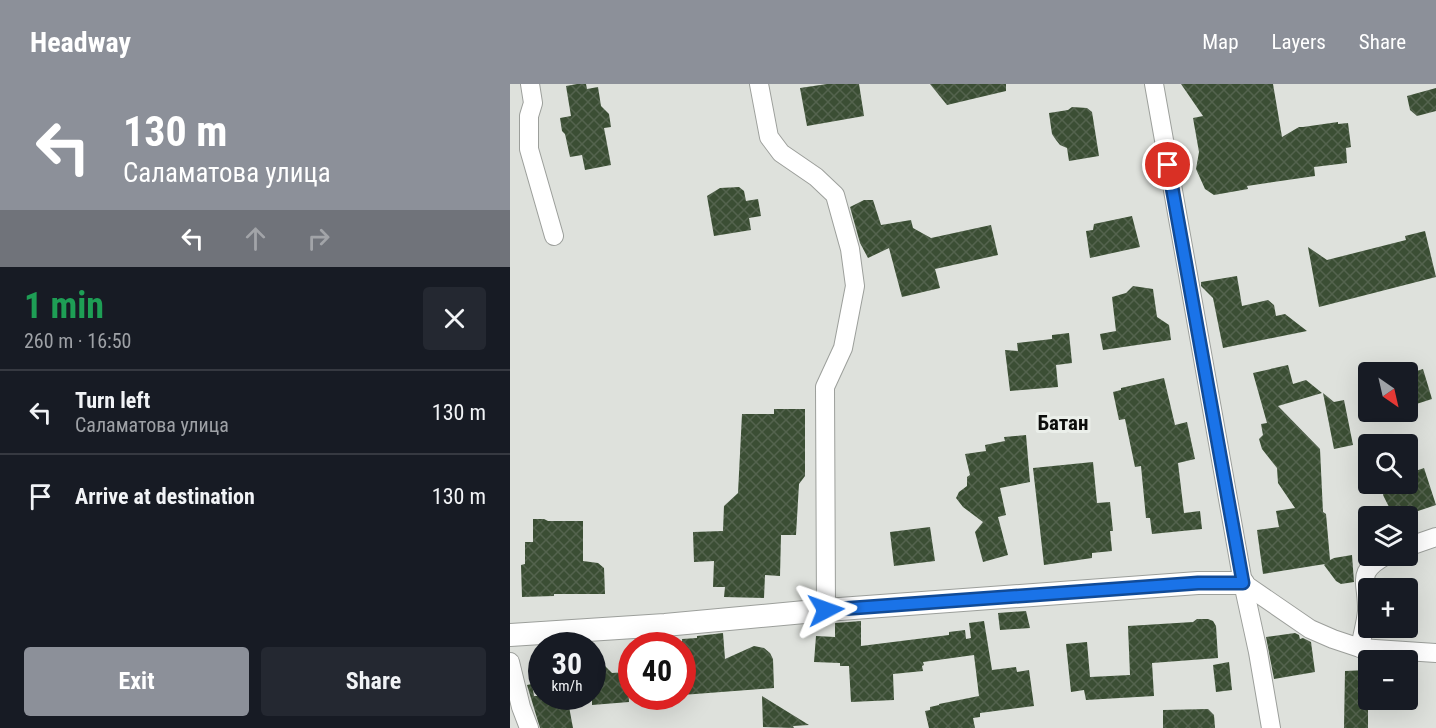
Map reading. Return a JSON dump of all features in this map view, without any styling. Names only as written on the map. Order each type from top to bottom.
[{"type":"street","points":[[530,84],[533,103],[529,116],[529,149],[554,236]]},
{"type":"street","points":[[759,84],[769,137],[782,153],[816,177],[835,195],[849,249],[855,286],[843,348],[825,387],[826,610]]},
{"type":"street","points":[[1154,84],[1271,728]]},
{"type":"street","points":[[1418,543],[1436,537]]},
{"type":"street","points":[[1360,648],[1367,611],[1364,576],[1371,566]]},
{"type":"street","points":[[510,635],[665,626],[826,610],[1198,583],[1243,583],[1310,629],[1333,639],[1360,648],[1436,653]]},
{"type":"street","points":[[510,662],[521,707],[529,728]]},
{"type":"building","points":[[586,84],[587,89],[598,87],[601,106],[609,114],[611,127],[604,128],[611,165],[585,170],[582,155],[570,157],[560,118],[571,116],[566,86]]},
{"type":"building","points":[[827,84],[859,84],[864,116],[807,126],[800,88]]},
{"type":"building","points":[[930,84],[1006,84],[1006,91],[947,105]]},
{"type":"building","points":[[1181,84],[1273,84],[1282,137],[1299,127],[1338,122],[1338,124],[1348,123],[1351,147],[1346,148],[1347,163],[1314,167],[1315,176],[1247,186],[1248,189],[1214,195],[1205,189],[1196,169],[1199,152],[1193,118],[1203,116]]},
{"type":"building","points":[[1436,88],[1436,111],[1417,116],[1410,110],[1407,96]]},
{"type":"building","points":[[1072,107],[1087,108],[1092,112],[1099,156],[1069,161],[1067,148],[1060,145],[1052,134],[1049,113],[1068,110]]},
{"type":"building","points":[[739,187],[744,191],[746,201],[758,199],[761,216],[749,218],[751,230],[714,236],[707,196],[720,188]]},
{"type":"building","points":[[864,200],[873,200],[881,225],[911,220],[913,228],[931,238],[991,225],[998,255],[935,269],[940,288],[902,297],[889,248],[868,258],[860,243],[850,207]]},
{"type":"building","points":[[1132,216],[1140,247],[1090,258],[1086,231],[1093,230],[1094,224]]},
{"type":"building","points":[[1425,231],[1436,277],[1319,307],[1308,247],[1327,260],[1406,240],[1405,236]]},
{"type":"building","points":[[1237,276],[1242,306],[1268,300],[1274,305],[1276,316],[1285,314],[1307,331],[1223,348],[1213,298],[1201,286],[1201,282]]},
{"type":"building","points":[[1133,286],[1153,289],[1157,317],[1169,325],[1171,340],[1103,350],[1100,334],[1116,331],[1112,297],[1126,293]]},
{"type":"building","points":[[1069,333],[1072,363],[1056,365],[1058,387],[1010,391],[1005,350],[1018,351],[1017,343],[1052,339],[1052,335]]},
{"type":"building","points":[[1288,365],[1293,384],[1306,380],[1322,393],[1278,406],[1320,449],[1323,512],[1326,514],[1330,560],[1352,555],[1354,582],[1341,584],[1336,581],[1325,564],[1263,574],[1257,530],[1279,527],[1276,511],[1295,508],[1278,483],[1277,468],[1262,449],[1259,439],[1263,435],[1261,424],[1267,423],[1253,373]]},
{"type":"building","points":[[1423,369],[1432,399],[1418,403],[1418,371]]},
{"type":"building","points":[[1164,378],[1175,425],[1187,422],[1195,459],[1178,463],[1184,513],[1200,511],[1202,529],[1152,534],[1150,518],[1146,518],[1141,466],[1135,467],[1125,419],[1119,420],[1113,392]]},
{"type":"building","points":[[1323,393],[1334,402],[1344,400],[1353,445],[1334,449]]},
{"type":"building","points":[[774,409],[805,409],[805,476],[799,484],[796,535],[781,535],[780,576],[765,575],[764,598],[724,597],[725,587],[713,587],[714,561],[694,562],[693,532],[723,531],[724,506],[738,493],[742,414],[774,414]]},
{"type":"building","points":[[1026,435],[1030,482],[1000,488],[1006,515],[998,517],[1008,555],[983,562],[975,532],[983,522],[963,507],[956,498],[959,492],[967,486],[967,477],[970,475],[965,454],[986,451],[985,445],[1005,441],[1004,437]]},
{"type":"building","points":[[1093,462],[1097,503],[1110,502],[1113,531],[1110,531],[1112,551],[1092,553],[1092,558],[1044,565],[1033,468]]},
{"type":"building","points":[[1424,468],[1436,505],[1418,511],[1418,506],[1388,506],[1383,494],[1418,494],[1418,470]]},
{"type":"building","points":[[533,519],[583,521],[583,561],[598,563],[604,568],[605,594],[554,594],[554,596],[522,597],[521,565],[525,564],[525,542],[533,542]]},
{"type":"building","points":[[930,527],[935,561],[894,566],[890,532]]},
{"type":"building","points":[[1026,611],[1030,628],[1000,630],[998,613]]},
{"type":"building","points":[[1197,619],[1208,619],[1216,626],[1218,658],[1152,663],[1154,696],[1086,700],[1084,690],[1071,692],[1066,644],[1087,642],[1090,677],[1130,675],[1128,626],[1193,622]]},
{"type":"building","points":[[861,621],[861,646],[949,635],[949,632],[965,630],[966,639],[971,638],[969,623],[984,621],[992,670],[1016,667],[1017,672],[1029,670],[1034,706],[980,713],[980,717],[973,718],[975,728],[929,728],[925,711],[930,710],[930,707],[979,696],[974,655],[923,662],[923,671],[893,674],[894,700],[851,702],[849,666],[840,666],[840,663],[814,662],[816,636],[835,637],[835,623]]},
{"type":"building","points":[[723,633],[725,659],[754,646],[764,648],[773,659],[774,688],[696,694],[697,636]]},
{"type":"building","points":[[1295,633],[1300,639],[1311,642],[1315,672],[1274,679],[1266,637]]},
{"type":"building","points":[[1229,662],[1232,690],[1216,692],[1213,665]]},
{"type":"building","points":[[606,667],[612,673],[618,673],[618,703],[606,704]]},
{"type":"building","points":[[1358,670],[1358,710],[1368,710],[1368,728],[1344,728],[1345,671]]},
{"type":"building","points":[[762,696],[809,725],[793,726],[794,728],[763,727]]},
{"type":"building","points":[[1208,709],[1214,715],[1215,728],[1163,728],[1163,710]]},
{"type":"building","points":[[535,710],[570,710],[573,728],[540,728]]},
{"type":"district","name":"Батан","points":[[1063,423]]},
{"type":"route","points":[[826,610],[1198,583],[1243,583],[1168,165]]}]
